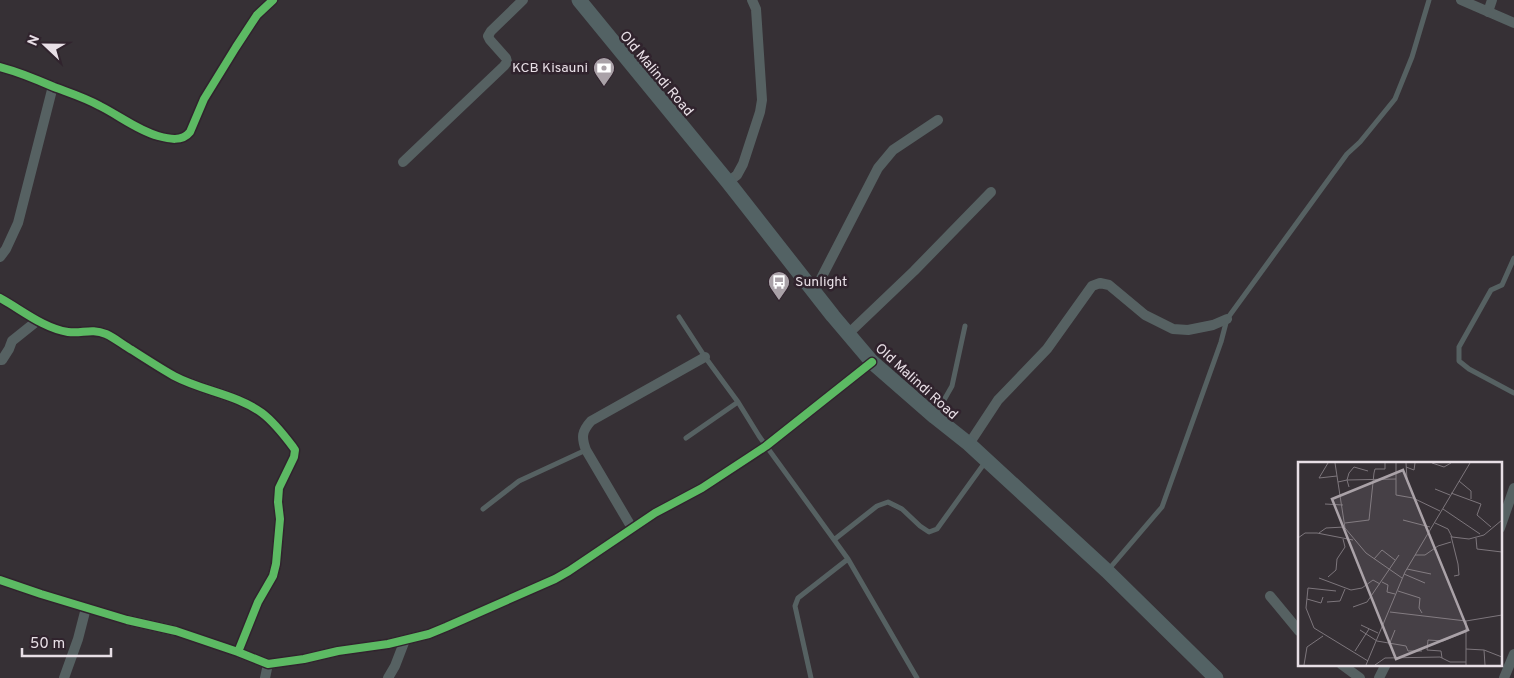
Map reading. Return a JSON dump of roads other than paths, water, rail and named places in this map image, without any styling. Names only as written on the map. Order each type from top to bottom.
[{"type":"main road","name":"Old Malindi Road","points":[[579,0],[872,362],[934,417],[969,444],[1107,571],[1216,678]]},
{"type":"street","points":[[0,67],[27,75],[98,104],[139,129],[180,139],[190,132],[204,98],[248,27],[257,15],[273,0]]},
{"type":"street","points":[[403,162],[507,62],[506,58],[488,36],[523,0]]},
{"type":"street","points":[[728,182],[737,175],[743,164],[762,100],[756,9],[752,0]]},
{"type":"street","points":[[1460,0],[1514,23]]},
{"type":"street","points":[[1488,12],[1492,0]]},
{"type":"street","points":[[0,257],[6,249],[18,223],[52,86]]},
{"type":"street","points":[[814,292],[878,168],[892,150],[938,120]]},
{"type":"street","points":[[848,334],[914,271],[990,192]]},
{"type":"street","points":[[969,444],[998,400],[1047,349],[1092,286],[1100,283],[1109,285],[1145,315],[1173,329],[1188,330],[1213,325],[1227,319]]},
{"type":"street","points":[[0,298],[37,321],[56,329],[69,332],[88,330],[105,334],[155,366],[184,381],[238,400],[254,408],[274,423],[293,447],[295,450],[294,457],[278,488],[280,519],[276,564],[273,576],[258,602],[238,652]]},
{"type":"street","points":[[0,360],[2,360],[9,349],[12,341],[37,321]]},
{"type":"street","points":[[632,528],[586,450],[582,441],[582,433],[591,421],[705,357]]},
{"type":"street","points":[[0,580],[127,620],[176,631],[268,664],[405,640],[446,627],[569,571],[655,513],[702,488],[766,446],[872,362]]},
{"type":"street","points":[[1502,522],[1514,488]]},
{"type":"street","points":[[1270,596],[1298,630]]},
{"type":"street","points":[[64,678],[78,639],[86,608]]},
{"type":"street","points":[[388,678],[405,640]]},
{"type":"street","points":[[1504,678],[1514,654]]},
{"type":"street","points":[[265,678],[268,664]]},
{"type":"street","points":[[1344,666],[1360,678]]},
{"type":"street","points":[[1379,678],[1385,666]]},
{"type":"lane","points":[[1107,571],[1162,507],[1221,342],[1227,319],[1347,154],[1360,142],[1395,99],[1412,57],[1428,0]]},
{"type":"lane","points":[[1514,258],[1502,285],[1491,290],[1460,347],[1459,361],[1469,370],[1514,393]]},
{"type":"lane","points":[[679,317],[766,446],[835,539],[917,678]]},
{"type":"lane","points":[[934,417],[952,386],[965,326]]},
{"type":"lane","points":[[686,438],[738,402]]},
{"type":"lane","points":[[483,509],[519,481],[586,450]]},
{"type":"lane","points":[[835,539],[877,506],[888,502],[902,509],[929,532],[937,529],[986,460]]},
{"type":"lane","points":[[811,678],[795,606],[798,598],[848,559]]},
{"type":"place","name":"KCB Kisauni","points":[[604,87]]},
{"type":"place","name":"Sunlight","points":[[779,301]]}]
